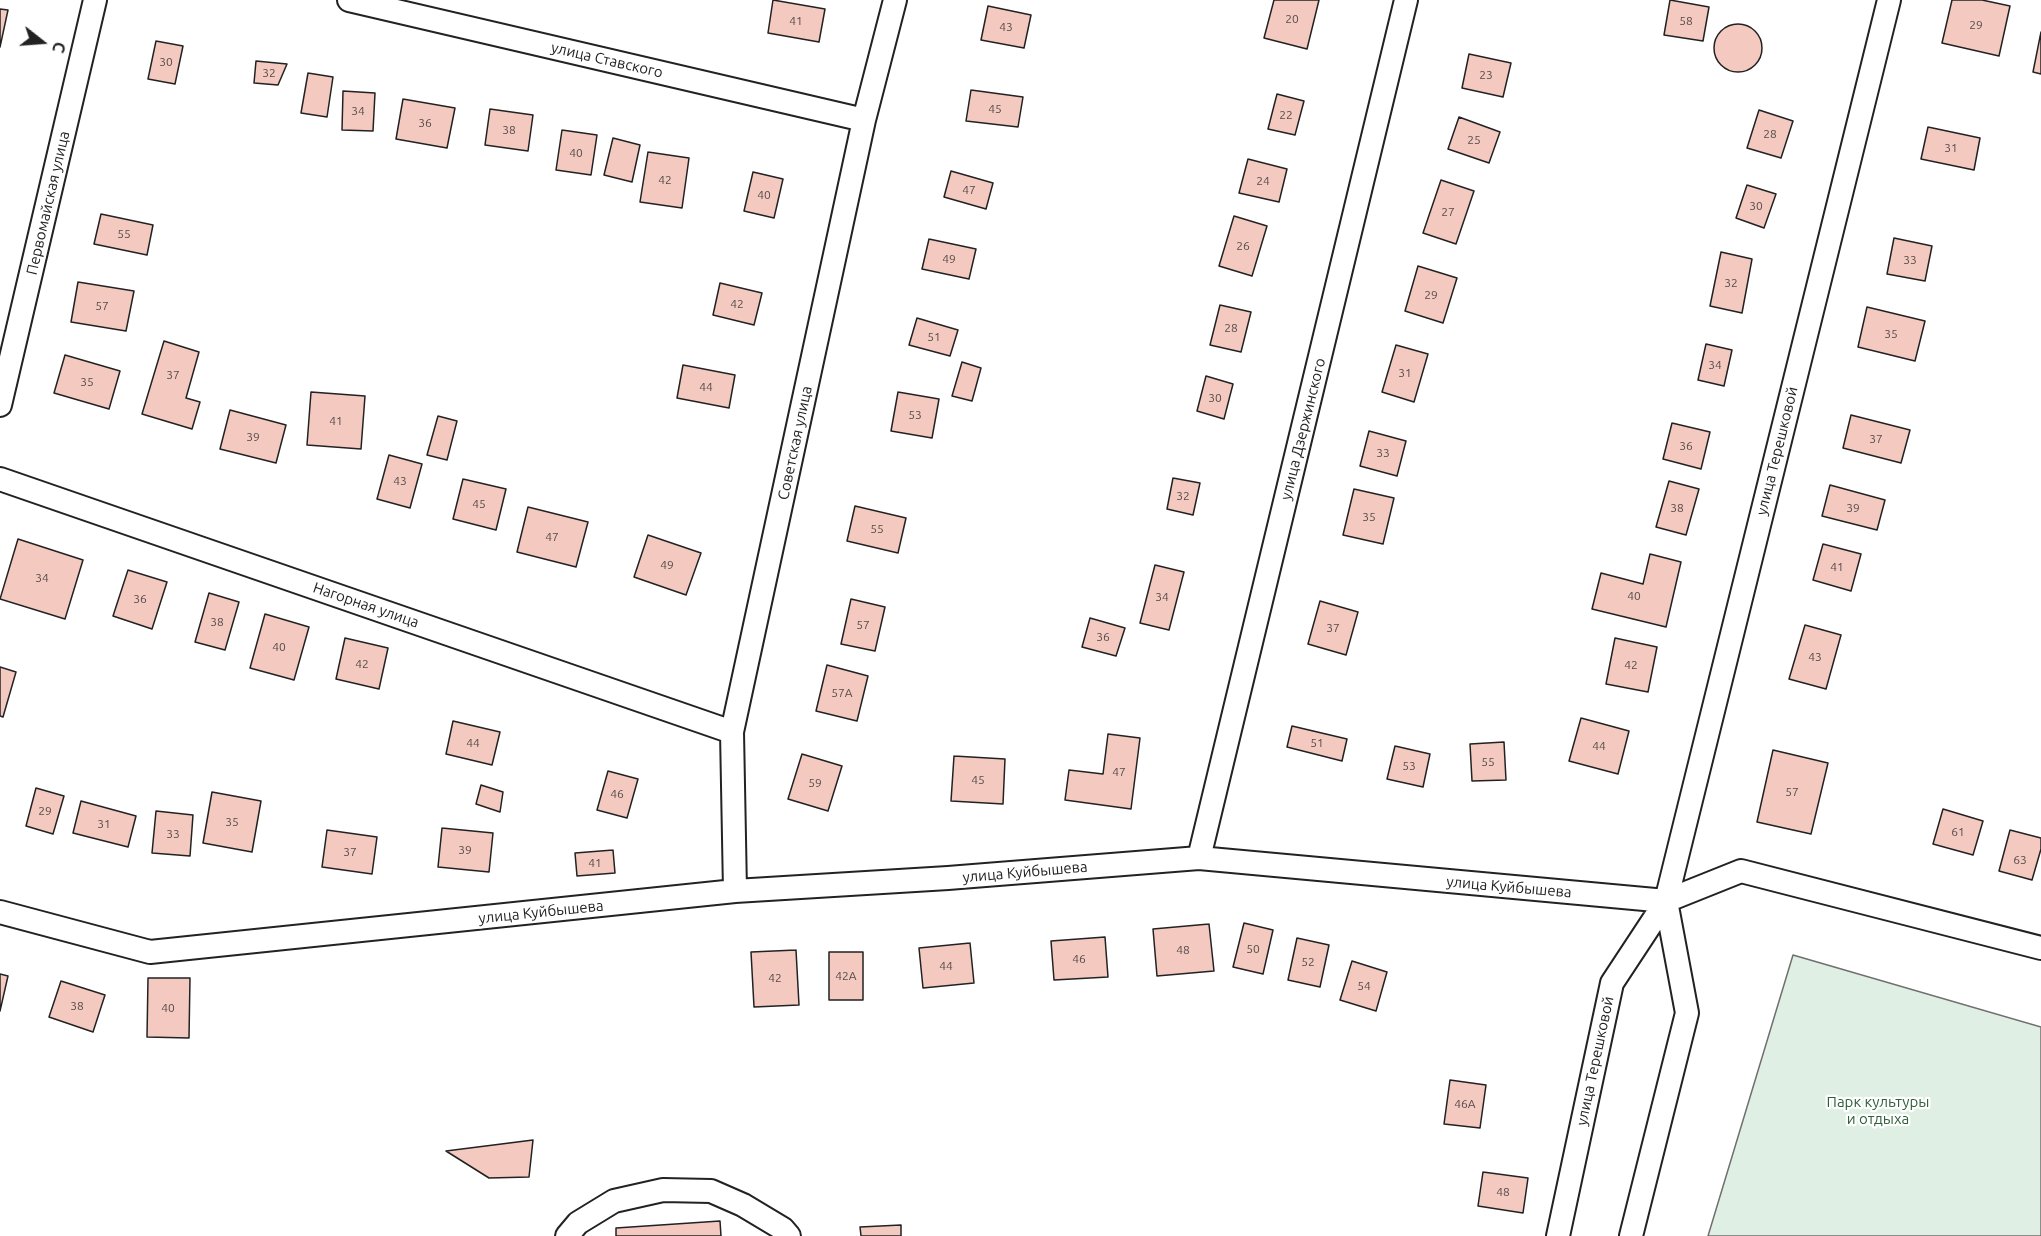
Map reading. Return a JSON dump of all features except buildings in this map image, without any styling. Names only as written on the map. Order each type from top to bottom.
[{"type":"street","name":"Первомайская улица","points":[[0,405],[95,0]]},
{"type":"street","name":"улица Ставского","points":[[349,0],[864,120]]},
{"type":"street","name":"Советская улица","points":[[735,891],[732,732],[864,120],[895,0]]},
{"type":"street","name":"улица Дзержинского","points":[[1199,858],[1406,0]]},
{"type":"street","name":"улица Терешковой","points":[[1558,1236],[1612,983],[1666,901],[1889,0]]},
{"type":"street","name":"Нагорная улица","points":[[0,479],[732,732]]},
{"type":"street","name":"улица Куйбышева","points":[[0,912],[150,952],[735,891],[948,878],[1199,858],[1666,901],[1741,871],[2041,948]]},
{"type":"street","name":"улица Терешковой","points":[[1631,1236],[1687,1014],[1666,901]]},
{"type":"street","points":[[567,1236],[579,1223],[614,1201],[663,1190],[711,1191],[743,1205],[783,1229],[789,1236]]},
{"type":"green space","name":"Парк культуры и отдыха","points":[[1793,955],[2041,1027],[2041,1236],[1708,1236]]}]
